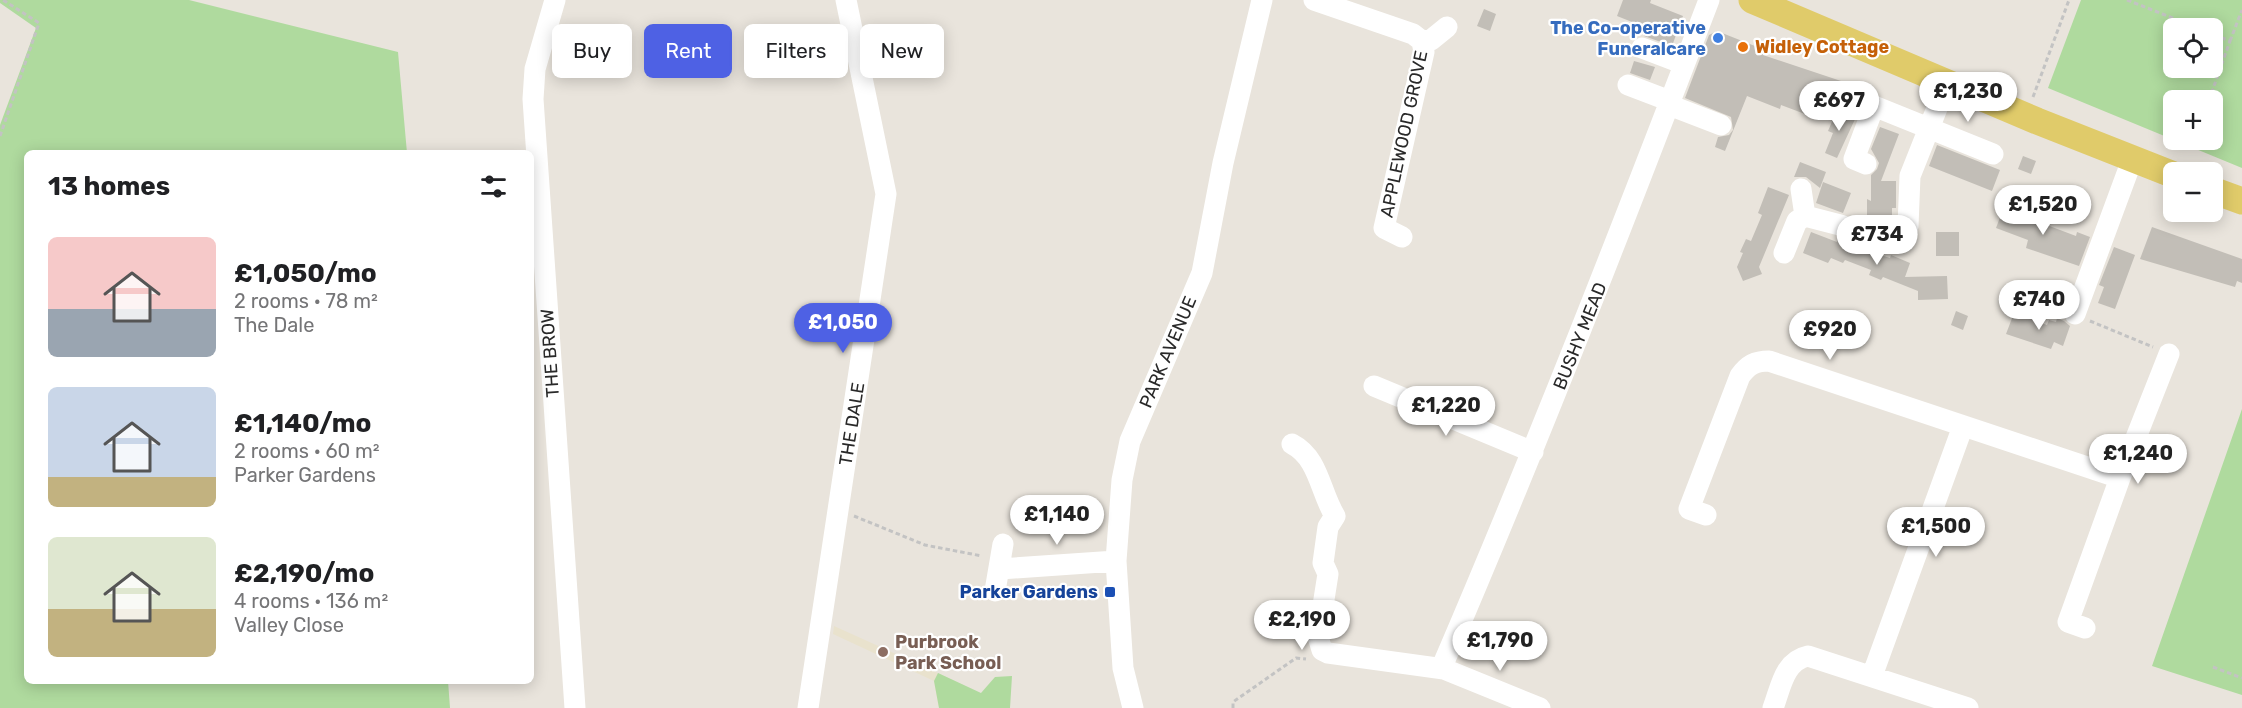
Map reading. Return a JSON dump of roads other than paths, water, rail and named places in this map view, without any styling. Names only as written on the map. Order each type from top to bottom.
[{"type":"main road","points":[[1752,0],[2027,117],[2163,171]]},
{"type":"main road","points":[[2223,194],[2242,201]]},
{"type":"street","name":"THE BROW","points":[[555,0],[535,69],[533,99],[575,708]]},
{"type":"street","name":"THE DALE","points":[[808,708],[886,194],[846,0]]},
{"type":"street","name":"PARK AVENUE","points":[[1133,708],[1123,668],[1116,561],[1122,480],[1130,441],[1202,273],[1222,163],[1262,0]]},
{"type":"street","name":"APPLEWOOD GROVE","points":[[1314,0],[1413,34],[1422,41],[1424,52],[1388,236]]},
{"type":"street","name":"BUSHY MEAD","points":[[1444,669],[1444,662],[1599,290],[1708,0]]},
{"type":"street","name":"APPLEWOOD GROVE","points":[[1422,41],[1431,40],[1447,27]]},
{"type":"street","points":[[1642,48],[1684,64]]},
{"type":"street","points":[[1784,253],[1797,221],[1805,216],[1840,225],[1882,240],[1893,242],[1904,238],[1908,226],[1910,176],[1947,83]]},
{"type":"street","points":[[1628,85],[1721,125]]},
{"type":"street","points":[[1849,96],[1993,154]]},
{"type":"street","points":[[1853,159],[1874,106]]},
{"type":"street","points":[[2075,314],[2132,160]]},
{"type":"street","points":[[1801,189],[1805,216]]},
{"type":"street","points":[[2068,622],[2120,478],[2169,354]]},
{"type":"street","points":[[1691,510],[1740,376],[1748,366],[1758,361],[1769,361],[2120,478]]},
{"type":"street","points":[[1374,386],[1533,452]]},
{"type":"street","points":[[1872,676],[1963,426]]},
{"type":"street","points":[[1292,444],[1303,450],[1310,459],[1324,499],[1335,516],[1328,527],[1323,563],[1328,574],[1318,637],[1322,650],[1328,653],[1444,669],[1540,708]]},
{"type":"street","points":[[995,591],[1002,557],[1116,561]]},
{"type":"street","points":[[1773,708],[1788,668],[1797,658],[1808,656],[1968,708]]},
{"type":"place","name":"The Co-operative Funeralcare","points":[[1718,38]]},
{"type":"place","name":"Widley Cottage","points":[[1743,47]]},
{"type":"place","name":"Parker Gardens","points":[[1110,592]]},
{"type":"place","name":"Purbrook Park School","points":[[883,652]]}]
